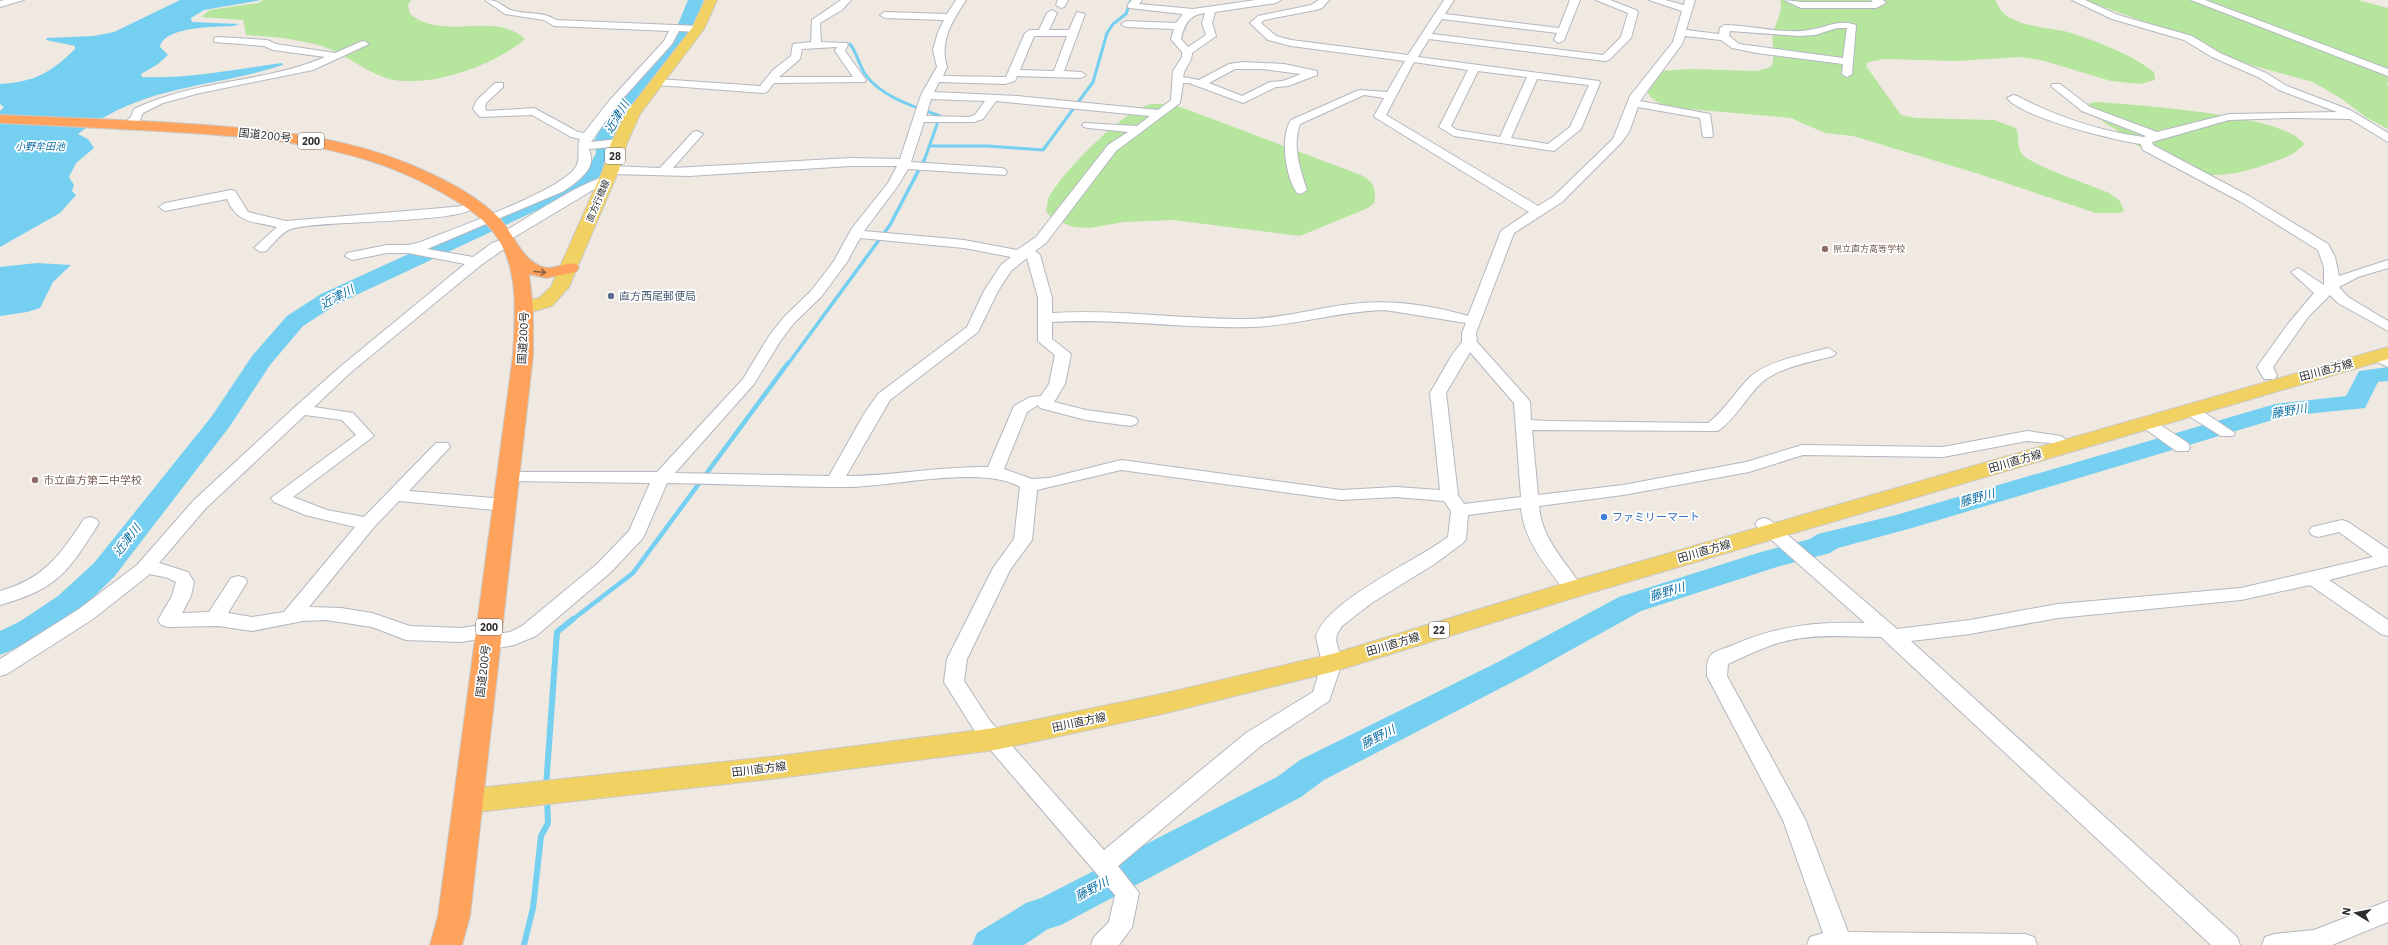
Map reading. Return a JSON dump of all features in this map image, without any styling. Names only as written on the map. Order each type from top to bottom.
[{"type":"highway","name":"国道200号","points":[[0,119],[257,134],[290,138],[354,150],[422,176],[457,194],[488,217],[507,242],[526,307],[523,355],[510,476],[488,637],[454,916],[446,945]]},
{"type":"highway","points":[[507,242],[534,272],[554,272],[570,268]]},
{"type":"main road","name":"直方行橋線","points":[[526,307],[543,305],[551,299],[570,268],[609,175],[616,144],[633,114],[698,29],[711,0]]},
{"type":"main road","name":"田川直方線","points":[[468,795],[779,767],[1118,714],[1330,658],[1570,585],[1769,529],[2061,443],[2269,376],[2385,353]]},
{"type":"main road","name":"田川直方線","points":[[2061,443],[2148,423],[2385,353]]},
{"type":"street","points":[[0,4],[19,0]]},
{"type":"street","points":[[490,0],[508,12],[546,18],[554,23],[698,29]]},
{"type":"street","points":[[816,45],[815,22],[822,16],[839,10],[846,0]]},
{"type":"street","points":[[146,567],[182,574],[186,580],[186,589],[168,620],[235,621],[253,625],[270,623],[303,613],[383,621],[400,627],[406,632],[514,638],[529,631],[604,568],[637,534],[662,478],[749,381],[774,339],[789,320],[816,294],[840,262],[856,234],[893,184],[904,164],[927,95],[942,67],[939,60],[940,42],[950,17],[961,0]]},
{"type":"street","points":[[1137,0],[1132,6],[1193,12],[1276,0]]},
{"type":"street","points":[[1324,0],[1319,6],[1313,8],[1261,18],[1255,22],[1272,38],[1280,41],[1411,59],[1475,67],[1537,75],[1595,83],[1575,129],[1550,148],[1454,133],[1445,127],[1475,67]]},
{"type":"street","points":[[1449,0],[1411,59],[1380,116],[1537,212]]},
{"type":"street","points":[[1504,141],[1537,75],[1553,53],[1575,0]]},
{"type":"street","points":[[1426,36],[1553,53],[1605,58],[1626,38],[1633,12],[1601,0]]},
{"type":"street","points":[[1570,585],[1543,548],[1530,520],[1522,402],[1470,343],[1469,333],[1472,320],[1508,231],[1558,199],[1617,141],[1623,132],[1632,103],[1678,42],[1688,5],[1654,0]]},
{"type":"street","points":[[1789,0],[1801,4],[1834,2],[1876,5],[1881,3],[1876,0]]},
{"type":"street","points":[[2077,0],[2116,16],[2188,38],[2216,55],[2262,75],[2283,88],[2352,116],[2388,138]]},
{"type":"street","points":[[2196,0],[2388,73]]},
{"type":"street","points":[[1187,52],[1211,36],[1207,23],[1211,10]]},
{"type":"street","points":[[836,480],[872,414],[884,397],[973,329],[991,290],[1006,268],[1041,240],[1112,148],[1161,114],[1176,101],[1178,71],[1187,57],[1187,52],[1176,39],[1179,26],[1184,16],[1193,12]]},
{"type":"street","points":[[1042,33],[1052,13]]},
{"type":"street","points":[[885,14],[950,17]]},
{"type":"street","points":[[1058,74],[1080,14]]},
{"type":"street","points":[[1439,16],[1563,30]]},
{"type":"street","points":[[1126,24],[1179,26]]},
{"type":"street","points":[[1724,37],[1725,28],[1810,33],[1831,29],[1838,25],[1849,26],[1852,28],[1847,74]]},
{"type":"street","points":[[413,250],[488,217],[531,201],[568,183],[581,170],[585,162],[586,143],[613,103],[668,42],[676,28]]},
{"type":"street","points":[[936,80],[1005,81],[1011,79],[1030,33],[1072,34]]},
{"type":"street","points":[[1681,33],[1724,37],[1736,46],[1848,62]]},
{"type":"street","points":[[218,40],[267,43],[273,47]]},
{"type":"street","points":[[234,42],[221,51],[273,47],[337,56]]},
{"type":"street","points":[[123,125],[136,118],[138,111],[158,101],[198,90],[309,68],[364,44]]},
{"type":"street","points":[[658,82],[763,90],[771,80],[796,57],[798,46],[816,45],[843,45],[840,51],[861,80],[771,80]]},
{"type":"street","points":[[1178,80],[1190,80],[1201,83],[1243,100],[1274,84],[1284,84],[1313,73],[1255,65],[1233,66],[1201,83]]},
{"type":"street","points":[[1014,73],[1081,75]]},
{"type":"street","points":[[499,85],[481,102],[479,109],[484,115],[534,111],[586,143],[616,144]]},
{"type":"street","points":[[2056,86],[2086,109],[2151,139]]},
{"type":"street","points":[[1301,190],[1295,174],[1291,138],[1291,130],[1295,122],[1363,92],[1391,96]]},
{"type":"street","points":[[927,95],[993,98],[1161,114]]},
{"type":"street","points":[[920,119],[970,120],[978,117],[993,98]]},
{"type":"street","points":[[2013,98],[2036,111],[2110,135],[2151,139],[2229,117],[2289,115],[2352,116]]},
{"type":"street","points":[[1632,103],[1706,116],[1707,135]]},
{"type":"street","points":[[1088,125],[1137,130]]},
{"type":"street","points":[[663,172],[697,134]]},
{"type":"street","points":[[2151,139],[2147,147],[2245,199],[2323,247],[2329,255],[2333,268],[2327,291]]},
{"type":"street","points":[[0,669],[86,614],[146,567],[200,504],[301,410],[345,370],[476,262],[496,246],[507,242],[609,175],[780,168],[851,162],[904,164],[1001,172]]},
{"type":"street","points":[[164,207],[231,194],[238,209],[244,215],[286,225],[442,212],[465,209],[472,206]]},
{"type":"street","points":[[261,248],[286,225]]},
{"type":"street","points":[[856,234],[964,244],[1032,255],[1045,298],[1045,341],[1063,354],[1057,377],[1057,384],[1046,401],[1046,406],[1086,416],[1130,421]]},
{"type":"street","points":[[352,256],[387,249],[413,250],[476,262]]},
{"type":"street","points":[[2269,376],[2265,367],[2309,307],[2327,291],[2351,274],[2388,264]]},
{"type":"street","points":[[2298,272],[2388,327]]},
{"type":"street","points":[[1045,318],[1105,316],[1222,323],[1253,323],[1312,313],[1384,306],[1462,319]]},
{"type":"street","points":[[1103,865],[1254,739],[1322,696],[1330,658],[1327,635],[1336,620],[1384,586],[1444,551],[1457,539],[1455,503],[1438,393],[1460,354],[1470,343]]},
{"type":"street","points":[[1523,424],[1548,426],[1712,428],[1727,418],[1757,379],[1799,360],[1828,353]]},
{"type":"street","points":[[994,473],[1020,409],[1036,400],[1046,401]]},
{"type":"street","points":[[301,410],[347,416],[366,436],[280,498],[303,510],[343,520],[368,522]]},
{"type":"street","points":[[2191,411],[2227,433]]},
{"type":"street","points":[[2148,423],[2182,446]]},
{"type":"street","points":[[1029,485],[1049,483],[1121,466],[1341,494],[1396,492],[1455,503],[1528,503],[1623,490],[1749,467],[1802,450],[1943,452],[2026,436],[2061,443]]},
{"type":"street","points":[[290,616],[368,522],[442,447]]},
{"type":"street","points":[[510,476],[836,480],[894,479],[941,473],[994,473],[1023,479],[1029,485]]},
{"type":"street","points":[[1029,485],[1023,540],[1002,568],[957,659],[954,682],[989,733],[1127,893],[1120,927],[1103,945]]},
{"type":"street","points":[[394,495],[505,505]]},
{"type":"street","points":[[0,598],[22,593],[38,586],[49,578],[63,564],[90,524]]},
{"type":"street","points":[[2318,531],[2342,526],[2388,558]]},
{"type":"street","points":[[1769,529],[1890,633],[2228,945]]},
{"type":"street","points":[[2025,945],[1829,944],[1794,819],[1717,676],[1718,660],[1752,645],[1789,633],[1812,630],[1890,633],[1970,627],[2058,611],[2241,594],[2313,578],[2388,558]]},
{"type":"street","points":[[2313,578],[2388,629]]},
{"type":"street","points":[[214,620],[238,582]]},
{"type":"street","points":[[2274,945],[2317,943],[2388,912]]},
{"type":"green space","points":[[264,0],[411,0],[408,5],[410,14],[423,22],[438,26],[453,27],[499,27],[513,31],[525,39],[512,49],[496,58],[459,73],[421,81],[402,81],[378,75],[335,51],[307,42],[246,35],[243,20],[201,17],[210,10],[258,3]]},
{"type":"green space","points":[[1780,0],[1995,0],[2004,14],[2011,19],[2018,22],[2068,32],[2113,49],[2145,65],[2154,72],[2155,80],[2140,84],[2111,81],[2041,60],[2019,57],[1956,61],[1884,59],[1868,62],[1866,66],[1901,115],[1916,118],[1994,120],[2016,128],[2020,151],[2027,159],[2109,193],[2119,200],[2124,210],[2120,213],[2096,213],[1979,174],[1853,136],[1825,133],[1791,118],[1678,108],[1660,103],[1649,95],[1647,91],[1661,71],[1689,69],[1757,71],[1771,67],[1773,59],[1773,34],[1780,13]]},
{"type":"green space","points":[[2085,0],[2358,0],[2388,8],[2388,82],[2386,83],[2388,86],[2388,129],[2367,118],[2342,99],[2313,82],[2225,58],[2153,25]]},
{"type":"green space","points":[[2098,102],[2209,113],[2242,119],[2270,126],[2292,134],[2304,144],[2297,151],[2288,156],[2246,171],[2225,174],[2205,174],[2187,171],[2170,165],[2152,155],[2099,118],[2092,112],[2088,105],[2090,103]]},
{"type":"green space","points":[[1151,104],[1171,104],[1186,109],[1361,175],[1372,183],[1375,193],[1375,202],[1368,208],[1300,236],[1173,220],[1124,222],[1090,228],[1074,227],[1052,219],[1046,211],[1048,199],[1055,187],[1066,174],[1109,130],[1139,109]]},
{"type":"water","name":"小野牟田池","points":[[180,0],[261,0],[204,10],[191,18],[192,22],[239,24],[234,26],[192,29],[180,31],[171,35],[164,40],[160,47],[168,55],[158,64],[141,74],[142,77],[194,75],[282,63],[283,65],[260,72],[167,92],[122,108],[101,119],[78,134],[88,139],[94,148],[76,163],[69,177],[74,185],[72,191],[76,195],[60,213],[0,247],[0,111],[4,107],[0,104],[0,84],[23,81],[41,75],[58,64],[75,49],[75,46],[46,40],[47,38],[94,36],[114,32]]},
{"type":"water","points":[[37,263],[71,265],[53,282],[40,308],[27,312],[0,316],[0,267]]},
{"type":"waterway","name":"近津川","points":[[0,644],[30,630],[69,603],[104,570],[221,421],[261,361],[295,321],[329,299],[569,188],[586,179],[597,169],[605,153],[603,141],[622,106],[681,35],[696,0]]},
{"type":"waterway","points":[[929,146],[988,146],[1043,150],[1093,82],[1107,33],[1113,24],[1126,14],[1131,0]]},
{"type":"waterway","points":[[850,44],[865,74],[880,89],[899,100],[940,116],[929,146]]},
{"type":"waterway","points":[[924,161],[929,146]]},
{"type":"waterway","points":[[788,364],[890,225],[924,160]]},
{"type":"waterway","points":[[572,620],[633,573],[788,363]]},
{"type":"waterway","name":"藤野川","points":[[991,945],[1039,915],[1048,913],[1167,849],[1289,787],[1312,770],[1511,669],[1630,604],[1771,559],[1820,546],[1828,541],[1902,522],[2284,409],[2356,403],[2368,376],[2388,374]]},
{"type":"waterway","points":[[546,787],[557,632],[573,619]]},
{"type":"waterway","points":[[524,945],[533,908],[541,836],[548,823],[547,798]]},
{"type":"place","name":"県立直方高等学校","points":[[1825,249]]},
{"type":"place","name":"直方西尾郵便局","points":[[611,296]]},
{"type":"place","name":"市立直方第二中学校","points":[[35,480]]},
{"type":"place","name":"ファミリーマート","points":[[1604,517]]}]
